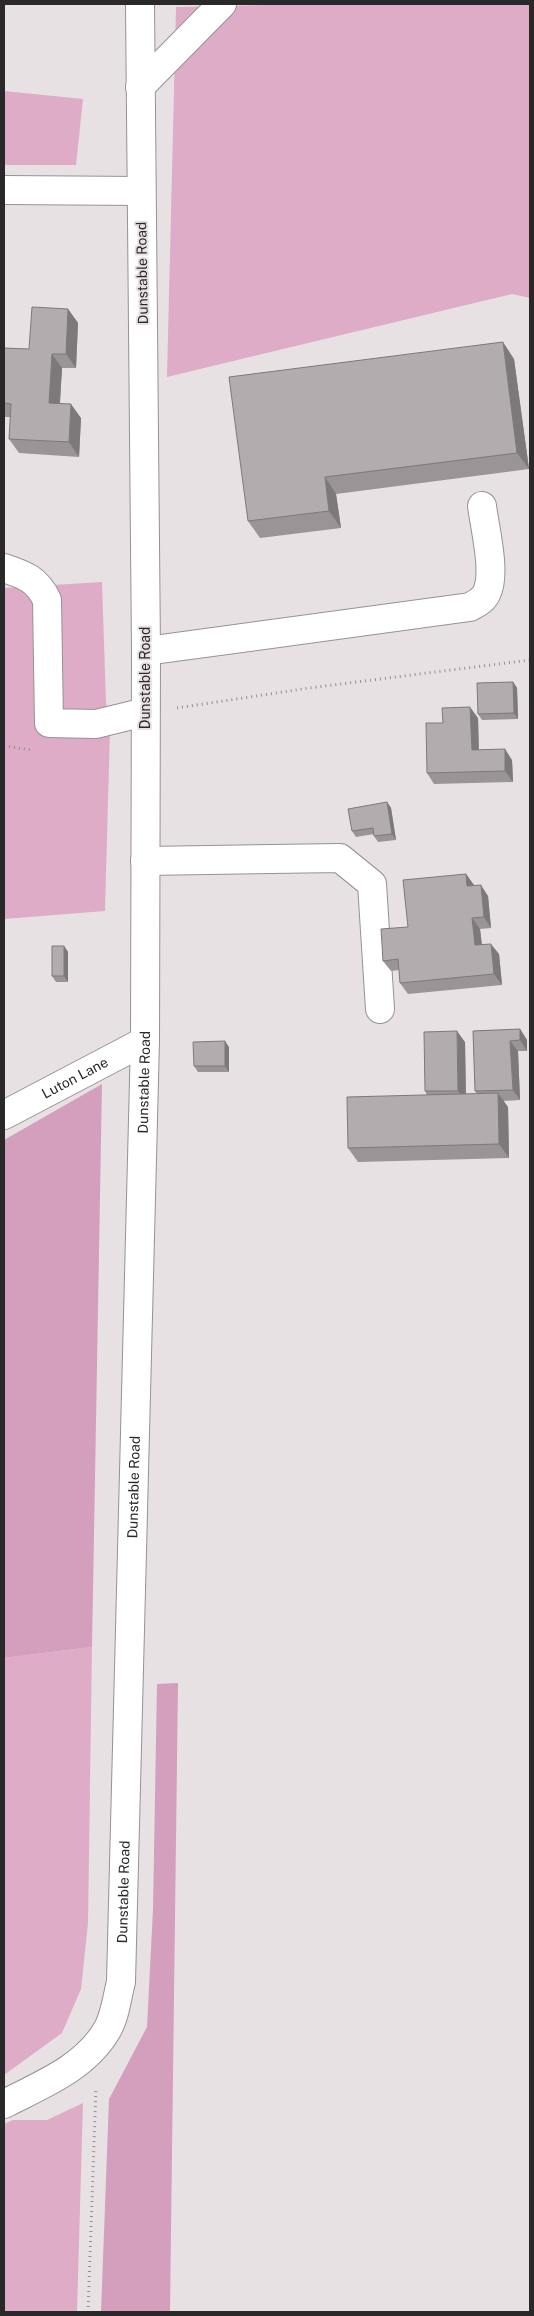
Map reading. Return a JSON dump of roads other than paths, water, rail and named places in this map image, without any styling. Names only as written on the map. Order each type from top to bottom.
[{"type":"street","name":"Dunstable Road","points":[[4,2104],[56,2077],[88,2056],[108,2029],[121,1982],[145,1040],[146,651],[140,4]]},
{"type":"street","points":[[140,87],[222,4]]},
{"type":"street","points":[[4,190],[141,191]]},
{"type":"street","points":[[146,651],[470,607],[480,602],[487,593],[490,577],[482,506]]},
{"type":"street","points":[[4,568],[28,576],[42,590],[47,600],[49,723],[96,724],[145,712]]},
{"type":"street","points":[[145,861],[340,858],[372,884],[380,1009]]},
{"type":"street","name":"Luton Lane","points":[[4,1115],[145,1040]]}]
